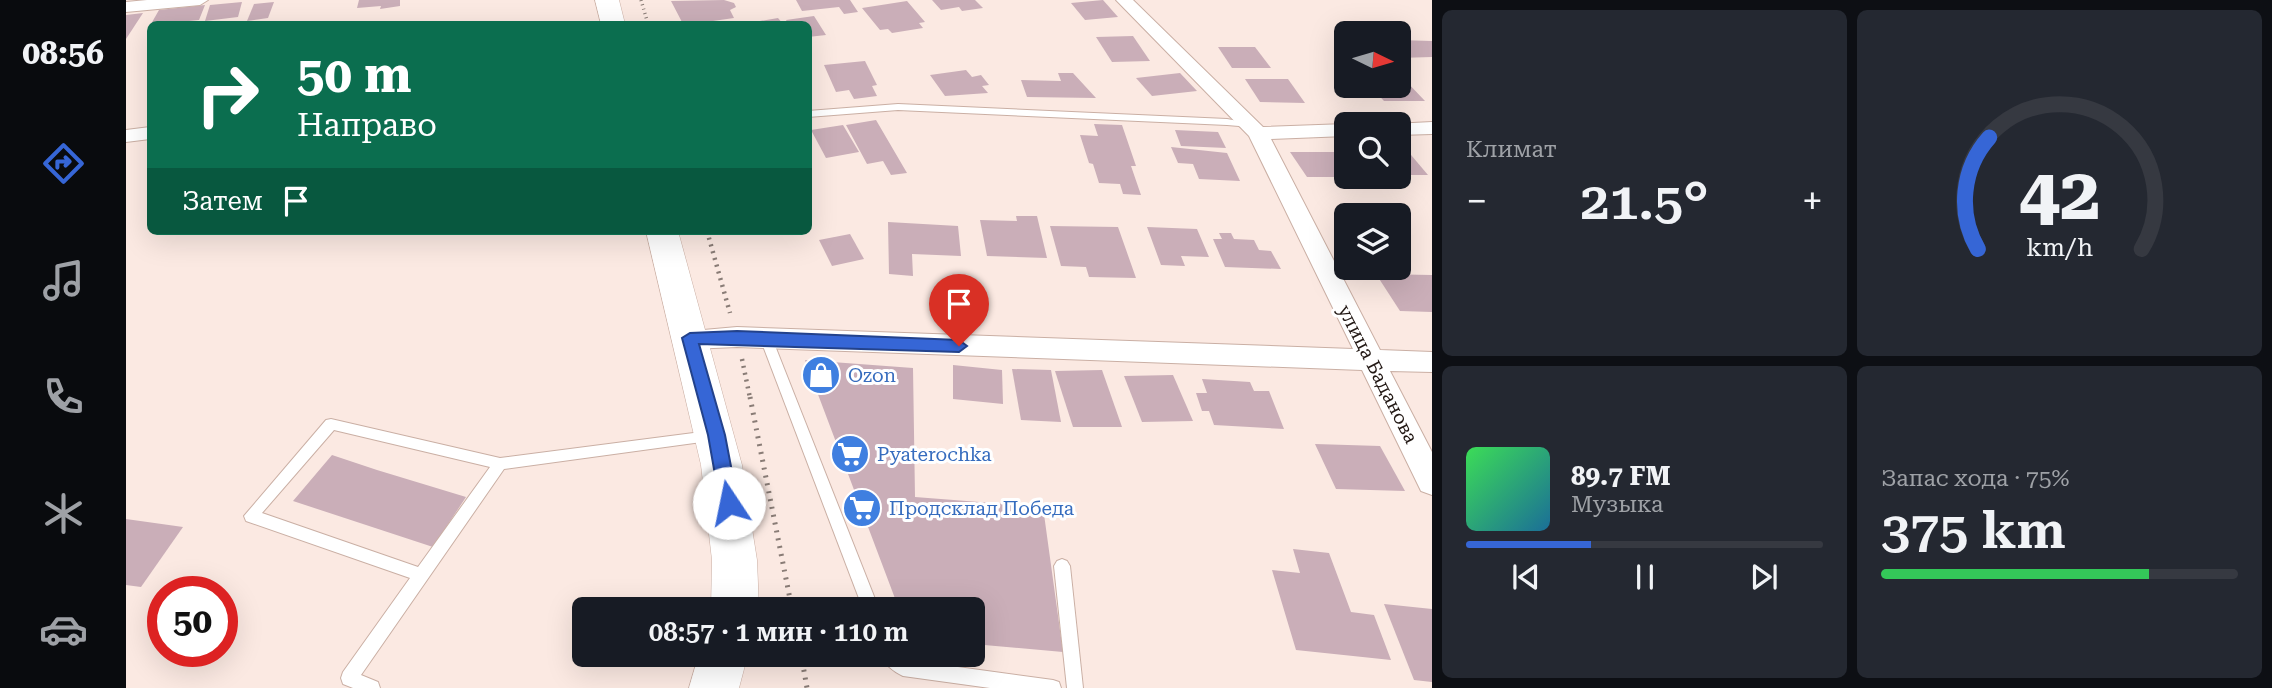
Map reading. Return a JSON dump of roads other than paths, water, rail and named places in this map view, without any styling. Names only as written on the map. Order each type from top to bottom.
[{"type":"main road","points":[[607,0],[612,21]]},
{"type":"main road","points":[[663,235],[717,435],[734,527],[735,597]]},
{"type":"main road","points":[[714,688],[720,667]]},
{"type":"street","points":[[126,7],[200,0]]},
{"type":"street","name":"улица Баданова","points":[[1124,0],[1258,133],[1432,482]]},
{"type":"street","points":[[1411,129],[1432,128]]},
{"type":"street","points":[[1258,133],[1334,130]]},
{"type":"street","points":[[126,136],[147,133]]},
{"type":"street","points":[[690,338],[737,337],[1432,362]]},
{"type":"lane","points":[[812,114],[911,108],[1227,122],[1241,124],[1258,133]]},
{"type":"lane","points":[[766,338],[865,597]]},
{"type":"lane","points":[[422,575],[251,516],[331,424],[500,464],[717,435]]},
{"type":"lane","points":[[372,688],[349,678],[500,464]]},
{"type":"lane","points":[[1062,566],[1075,688]]},
{"type":"lane","points":[[902,667],[1053,688]]},
{"type":"place","name":"Ozon","points":[[821,375]]},
{"type":"place","name":"Pyaterochka","points":[[850,454]]},
{"type":"place","name":"Продсклад Победа","points":[[862,508]]}]
